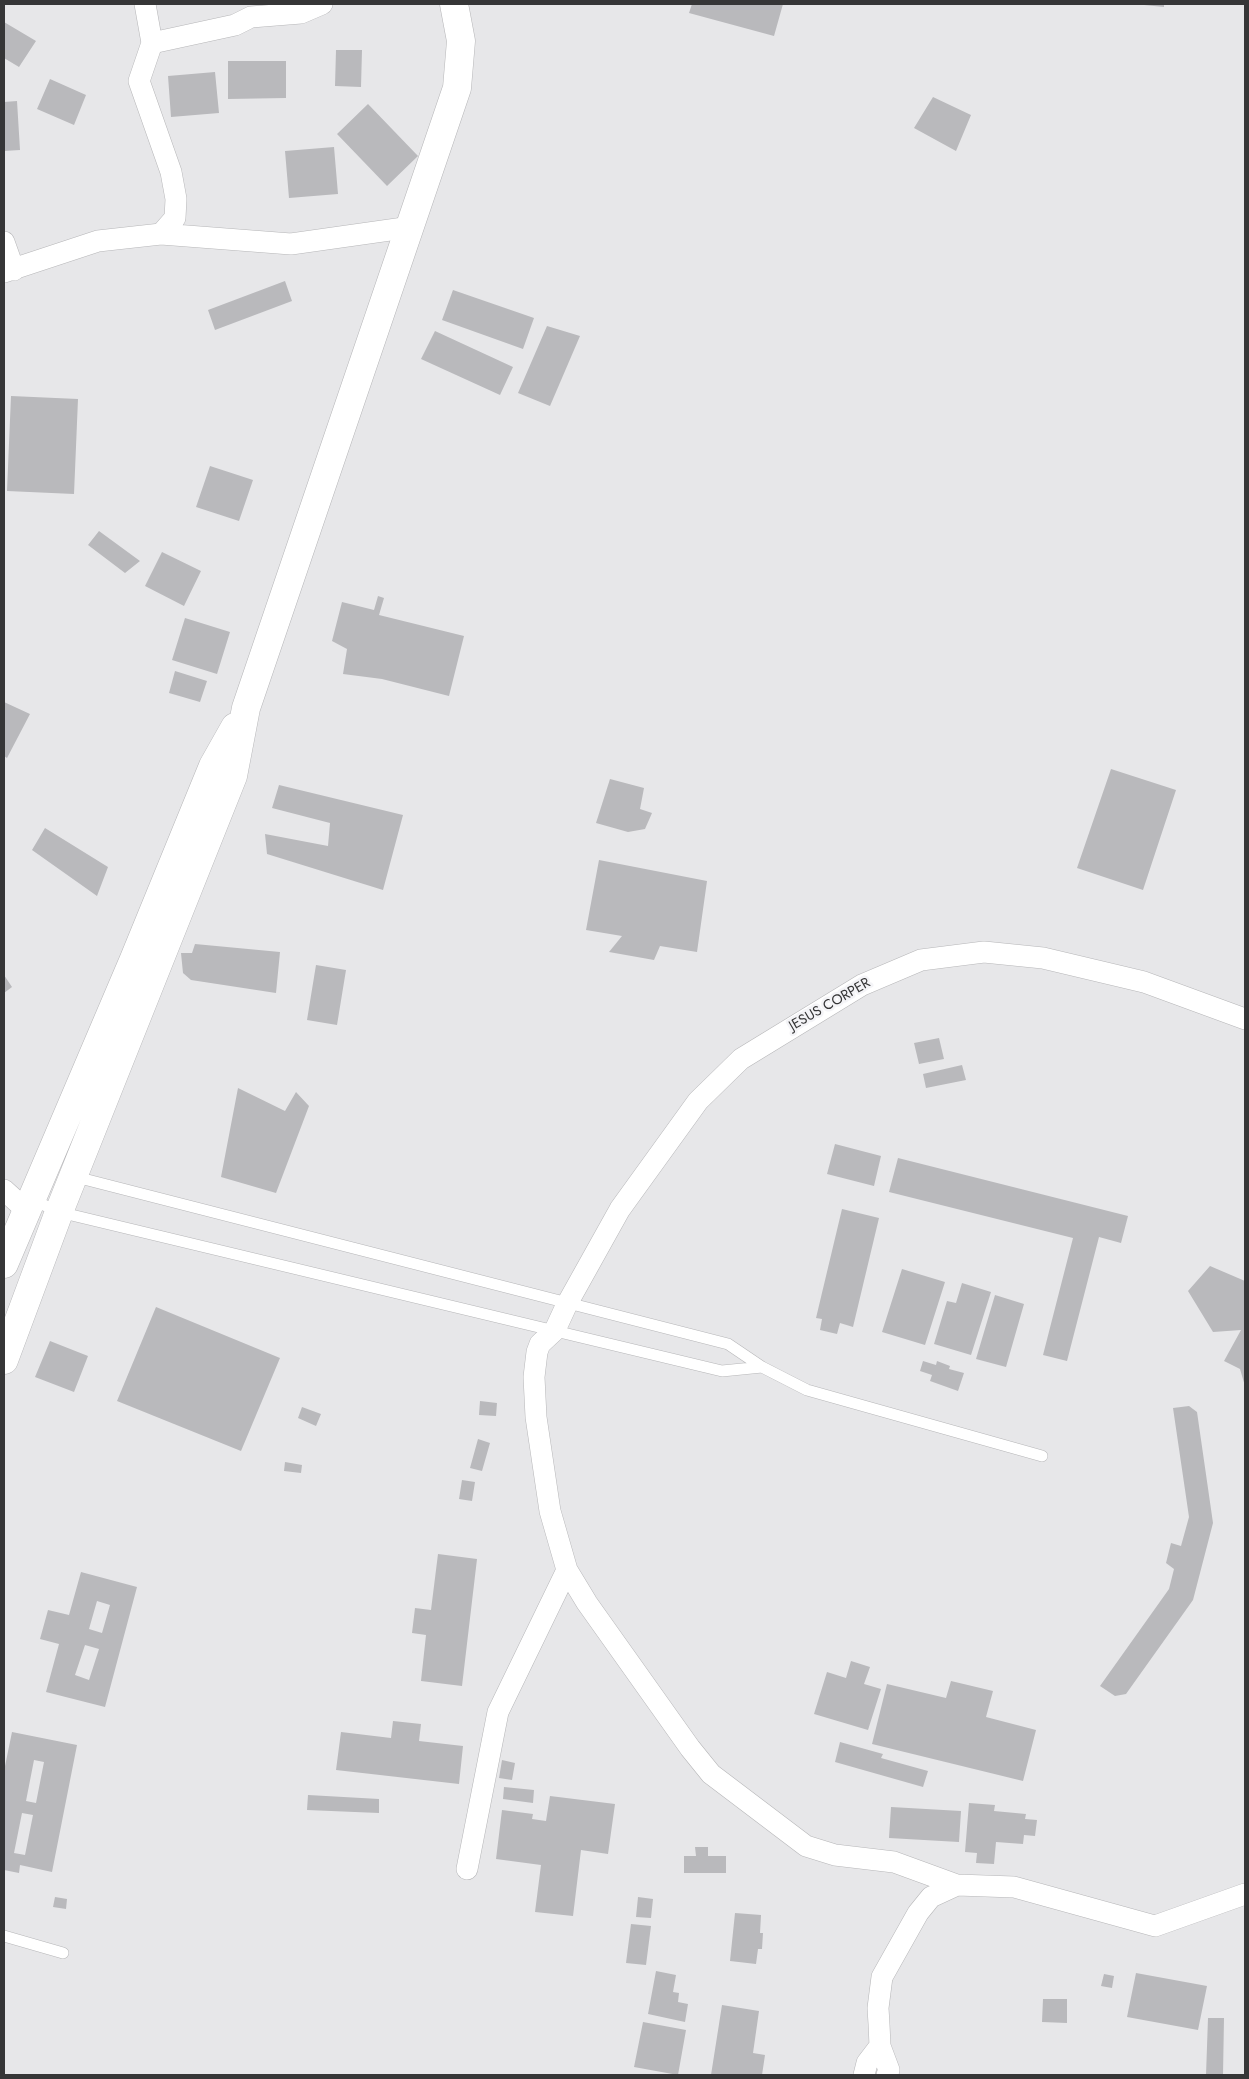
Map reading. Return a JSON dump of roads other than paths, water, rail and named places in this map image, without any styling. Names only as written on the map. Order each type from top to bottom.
[{"type":"street","points":[[146,4],[152,43],[139,81],[171,172],[176,199],[175,218],[161,234]]},
{"type":"street","points":[[152,43],[235,25],[250,16],[301,13],[322,4]]},
{"type":"street","points":[[4,1360],[59,1212],[233,776],[246,708],[457,88],[461,40],[454,4]]},
{"type":"street","points":[[4,242],[9,271],[98,241],[161,234],[291,244],[411,227]]},
{"type":"street","points":[[4,1264],[134,959],[213,766],[246,708]]},
{"type":"street","name":"JESUS CORPER","points":[[957,1885],[894,1862],[835,1855],[806,1846],[711,1774],[690,1748],[587,1603],[567,1570],[550,1510],[536,1417],[534,1377],[537,1352],[540,1344],[555,1330],[567,1304],[620,1209],[698,1101],[741,1059],[854,989],[921,960],[984,952],[1044,958],[1144,982],[1245,1019]]},
{"type":"street","points":[[4,1190],[29,1204]]},
{"type":"street","points":[[467,1869],[498,1712],[567,1570]]},
{"type":"street","points":[[887,2075],[888,2070],[880,2046],[878,2008],[882,1977],[918,1913],[931,1897],[957,1885],[1014,1887],[1155,1926],[1245,1894]]},
{"type":"street","points":[[864,2075],[867,2063],[880,2046]]},
{"type":"lane","points":[[43,1169],[728,1344],[762,1367],[807,1390],[1042,1456]]},
{"type":"lane","points":[[29,1204],[722,1372],[762,1367]]},
{"type":"lane","points":[[4,1936],[63,1953]]}]
